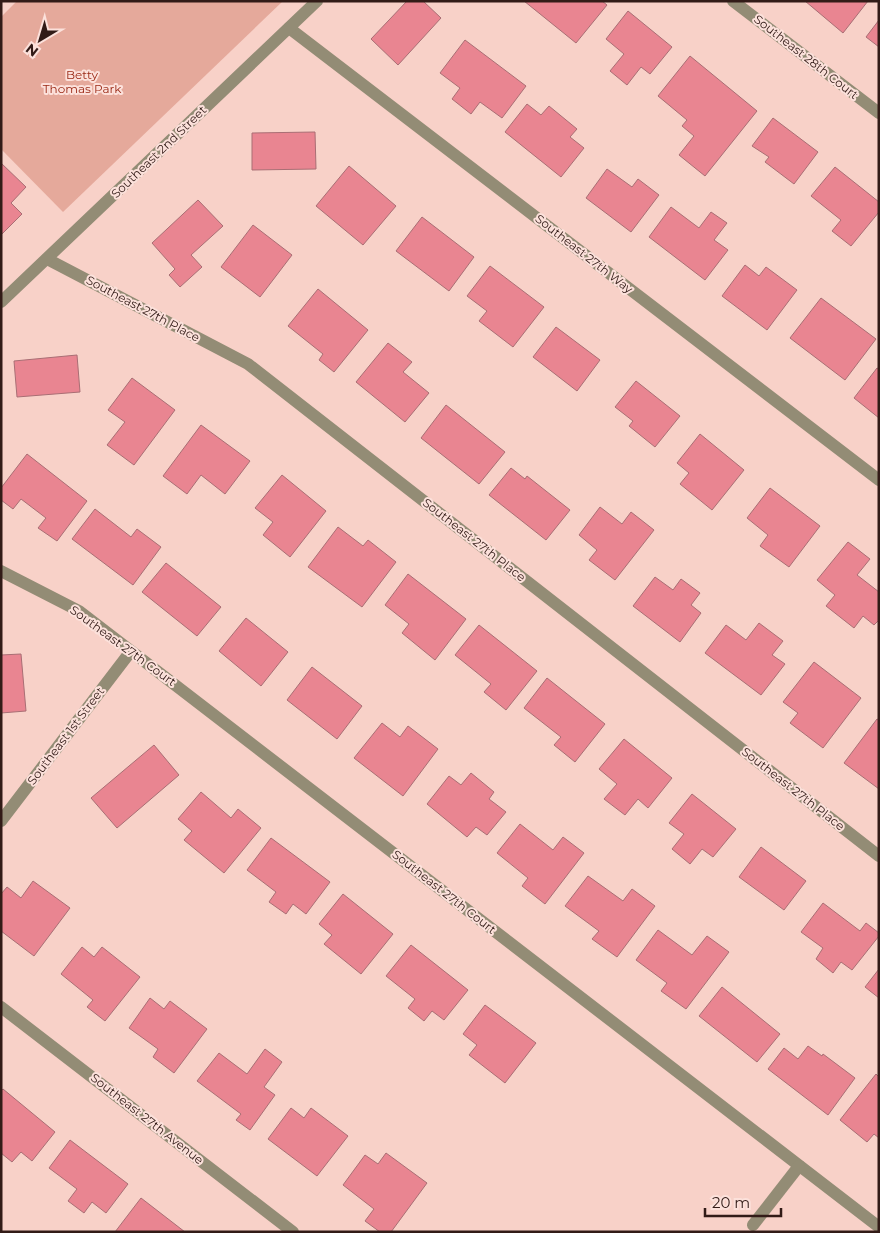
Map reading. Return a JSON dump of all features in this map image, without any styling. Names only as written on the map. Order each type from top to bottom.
[{"type":"street","name":"Southeast 2nd Street","points":[[1,302],[317,1]]},
{"type":"street","name":"Southeast 28th Court","points":[[733,1],[879,113]]},
{"type":"street","name":"Southeast 27th Way","points":[[289,28],[879,480]]},
{"type":"street","name":"Southeast 27th Place","points":[[47,259],[248,364],[879,856]]},
{"type":"street","name":"Southeast 27th Court","points":[[1,571],[79,611],[879,1227]]},
{"type":"street","name":"Southeast 1st Street","points":[[1,820],[131,651]]},
{"type":"street","name":"Southeast 27th Avenue","points":[[1,1007],[293,1232]]},
{"type":"street","points":[[754,1230],[799,1166]]},
{"type":"green space","name":"Betty Thomas Park","points":[[17,1],[283,1],[63,212],[1,149],[1,17]]},
{"type":"building","points":[[407,1],[423,1],[441,18],[398,65],[371,39]]},
{"type":"building","points":[[524,1],[602,1],[607,5],[576,43]]},
{"type":"building","points":[[805,1],[868,1],[843,33]]},
{"type":"building","points":[[628,11],[672,47],[650,74],[641,67],[627,85],[610,71],[624,54],[606,39]]},
{"type":"building","points":[[879,20],[879,47],[866,37]]},
{"type":"building","points":[[465,40],[526,86],[502,118],[480,102],[471,114],[452,99],[460,88],[440,73]]},
{"type":"building","points":[[690,56],[757,111],[705,176],[679,155],[694,136],[682,126],[687,120],[658,96]]},
{"type":"building","points":[[527,104],[541,115],[549,106],[577,129],[570,137],[584,148],[561,177],[505,132]]},
{"type":"building","points":[[773,118],[818,152],[794,184],[765,162],[769,157],[752,146]]},
{"type":"building","points":[[315,132],[316,169],[252,170],[252,133]]},
{"type":"building","points":[[1,163],[26,187],[11,203],[22,214],[1,235]]},
{"type":"building","points":[[349,166],[396,206],[363,245],[316,206]]},
{"type":"building","points":[[835,167],[879,202],[879,212],[851,246],[832,231],[841,220],[811,196]]},
{"type":"building","points":[[607,169],[632,187],[638,179],[659,195],[631,232],[586,198]]},
{"type":"building","points":[[198,200],[223,226],[191,255],[202,267],[180,287],[169,275],[175,269],[152,243]]},
{"type":"building","points":[[671,207],[699,228],[711,212],[727,223],[714,240],[728,250],[705,280],[649,237]]},
{"type":"building","points":[[422,217],[474,257],[449,291],[396,251]]},
{"type":"building","points":[[253,225],[292,255],[260,297],[221,267]]},
{"type":"building","points":[[745,265],[759,276],[766,267],[797,290],[767,330],[722,296]]},
{"type":"building","points":[[490,266],[544,307],[513,347],[479,321],[487,311],[467,296]]},
{"type":"building","points":[[318,289],[368,330],[334,372],[319,360],[323,354],[288,326]]},
{"type":"building","points":[[821,298],[876,339],[845,380],[790,338]]},
{"type":"building","points":[[556,327],[600,360],[577,391],[533,357]]},
{"type":"building","points":[[388,343],[412,362],[403,372],[429,393],[405,422],[356,382]]},
{"type":"building","points":[[77,355],[80,392],[17,397],[14,361]]},
{"type":"building","points":[[877,368],[879,369],[879,418],[854,398]]},
{"type":"building","points":[[132,378],[175,410],[134,465],[107,445],[125,422],[108,410]]},
{"type":"building","points":[[636,381],[680,416],[655,447],[629,426],[633,421],[615,407]]},
{"type":"building","points":[[446,405],[505,452],[479,484],[421,438]]},
{"type":"building","points":[[201,425],[250,461],[225,494],[201,475],[187,494],[163,476]]},
{"type":"building","points":[[700,434],[744,470],[712,510],[680,484],[689,473],[677,463]]},
{"type":"building","points":[[27,454],[87,501],[57,541],[38,528],[46,518],[21,499],[13,509],[1,500],[1,488]]},
{"type":"building","points":[[511,468],[525,479],[527,476],[570,510],[546,540],[489,495]]},
{"type":"building","points":[[282,475],[326,511],[290,557],[263,535],[273,522],[255,508]]},
{"type":"building","points":[[770,488],[820,526],[789,567],[760,546],[768,535],[747,518]]},
{"type":"building","points":[[600,507],[622,524],[631,512],[654,530],[615,580],[589,560],[597,550],[579,535]]},
{"type":"building","points":[[95,509],[131,537],[137,529],[161,547],[133,585],[72,539]]},
{"type":"building","points":[[338,527],[363,546],[368,540],[396,562],[362,607],[308,567]]},
{"type":"building","points":[[848,542],[870,559],[857,575],[879,592],[879,620],[874,625],[863,616],[854,628],[826,606],[835,595],[817,580]]},
{"type":"building","points":[[166,563],[221,607],[197,636],[142,592]]},
{"type":"building","points":[[408,574],[466,619],[435,660],[402,633],[409,624],[385,605]]},
{"type":"building","points":[[655,577],[673,590],[681,579],[700,593],[691,605],[701,613],[680,642],[633,606]]},
{"type":"building","points":[[246,618],[288,652],[261,686],[219,651]]},
{"type":"building","points":[[759,623],[783,641],[772,655],[785,664],[761,695],[705,653],[726,625],[746,640]]},
{"type":"building","points":[[479,625],[537,671],[506,710],[484,692],[491,684],[455,655]]},
{"type":"building","points":[[21,654],[26,711],[1,713],[1,655]]},
{"type":"building","points":[[814,662],[861,698],[823,748],[790,723],[798,713],[783,702]]},
{"type":"building","points":[[312,667],[362,706],[337,739],[287,700]]},
{"type":"building","points":[[547,678],[605,724],[575,762],[554,745],[561,737],[524,708]]},
{"type":"building","points":[[877,719],[879,720],[879,789],[844,763]]},
{"type":"building","points":[[382,723],[400,737],[408,726],[438,749],[403,796],[354,758]]},
{"type":"building","points":[[624,739],[672,778],[648,808],[638,799],[625,815],[604,799],[617,784],[599,769]]},
{"type":"building","points":[[154,745],[179,775],[117,828],[91,798]]},
{"type":"building","points":[[471,773],[494,792],[489,799],[506,812],[487,835],[476,827],[467,837],[427,804],[449,776],[461,785]]},
{"type":"building","points":[[201,792],[231,818],[238,809],[261,828],[224,873],[184,840],[192,831],[178,819]]},
{"type":"building","points":[[692,794],[736,829],[713,857],[702,849],[690,864],[672,849],[684,834],[669,823]]},
{"type":"building","points":[[520,824],[553,850],[563,837],[584,853],[545,904],[522,886],[528,878],[497,853]]},
{"type":"building","points":[[271,838],[330,882],[306,914],[293,904],[286,914],[269,902],[276,892],[247,870]]},
{"type":"building","points":[[761,847],[806,881],[784,910],[739,877]]},
{"type":"building","points":[[588,876],[623,901],[632,889],[655,906],[617,957],[592,939],[599,931],[565,906]]},
{"type":"building","points":[[33,881],[70,908],[34,956],[1,931],[1,894],[7,887],[21,898]]},
{"type":"building","points":[[343,894],[393,934],[361,974],[324,944],[332,935],[319,924]]},
{"type":"building","points":[[823,903],[860,931],[866,923],[879,933],[879,936],[852,970],[841,962],[833,973],[816,959],[823,948],[801,932]]},
{"type":"building","points":[[658,930],[692,955],[707,936],[729,952],[686,1009],[661,991],[667,983],[636,960]]},
{"type":"building","points":[[411,945],[468,990],[444,1020],[432,1011],[424,1021],[408,1008],[415,999],[386,976]]},
{"type":"building","points":[[82,947],[94,957],[102,947],[140,977],[105,1021],[87,1007],[93,1000],[61,974]]},
{"type":"building","points":[[879,969],[879,998],[865,987]]},
{"type":"building","points":[[722,987],[780,1034],[757,1062],[699,1016]]},
{"type":"building","points":[[150,998],[164,1009],[170,1001],[207,1029],[174,1073],[153,1057],[158,1049],[129,1028]]},
{"type":"building","points":[[485,1005],[536,1043],[505,1083],[469,1055],[477,1045],[463,1034]]},
{"type":"building","points":[[808,1046],[822,1056],[823,1054],[855,1078],[828,1115],[768,1069],[784,1048],[798,1059]]},
{"type":"building","points":[[265,1049],[282,1062],[264,1087],[275,1095],[250,1130],[236,1120],[241,1114],[197,1081],[219,1053],[247,1074]]},
{"type":"building","points":[[876,1074],[879,1077],[879,1138],[874,1134],[867,1142],[840,1120]]},
{"type":"building","points":[[3,1089],[55,1132],[32,1161],[21,1152],[12,1162],[1,1153],[1,1091]]},
{"type":"building","points":[[291,1108],[304,1118],[311,1108],[348,1136],[317,1176],[268,1139]]},
{"type":"building","points":[[70,1140],[128,1184],[106,1213],[92,1202],[84,1213],[68,1201],[77,1189],[49,1168]]},
{"type":"building","points":[[386,1153],[427,1183],[391,1232],[380,1232],[365,1221],[374,1209],[343,1185],[365,1155],[378,1164]]},
{"type":"building","points":[[141,1198],[185,1232],[115,1232]]}]
